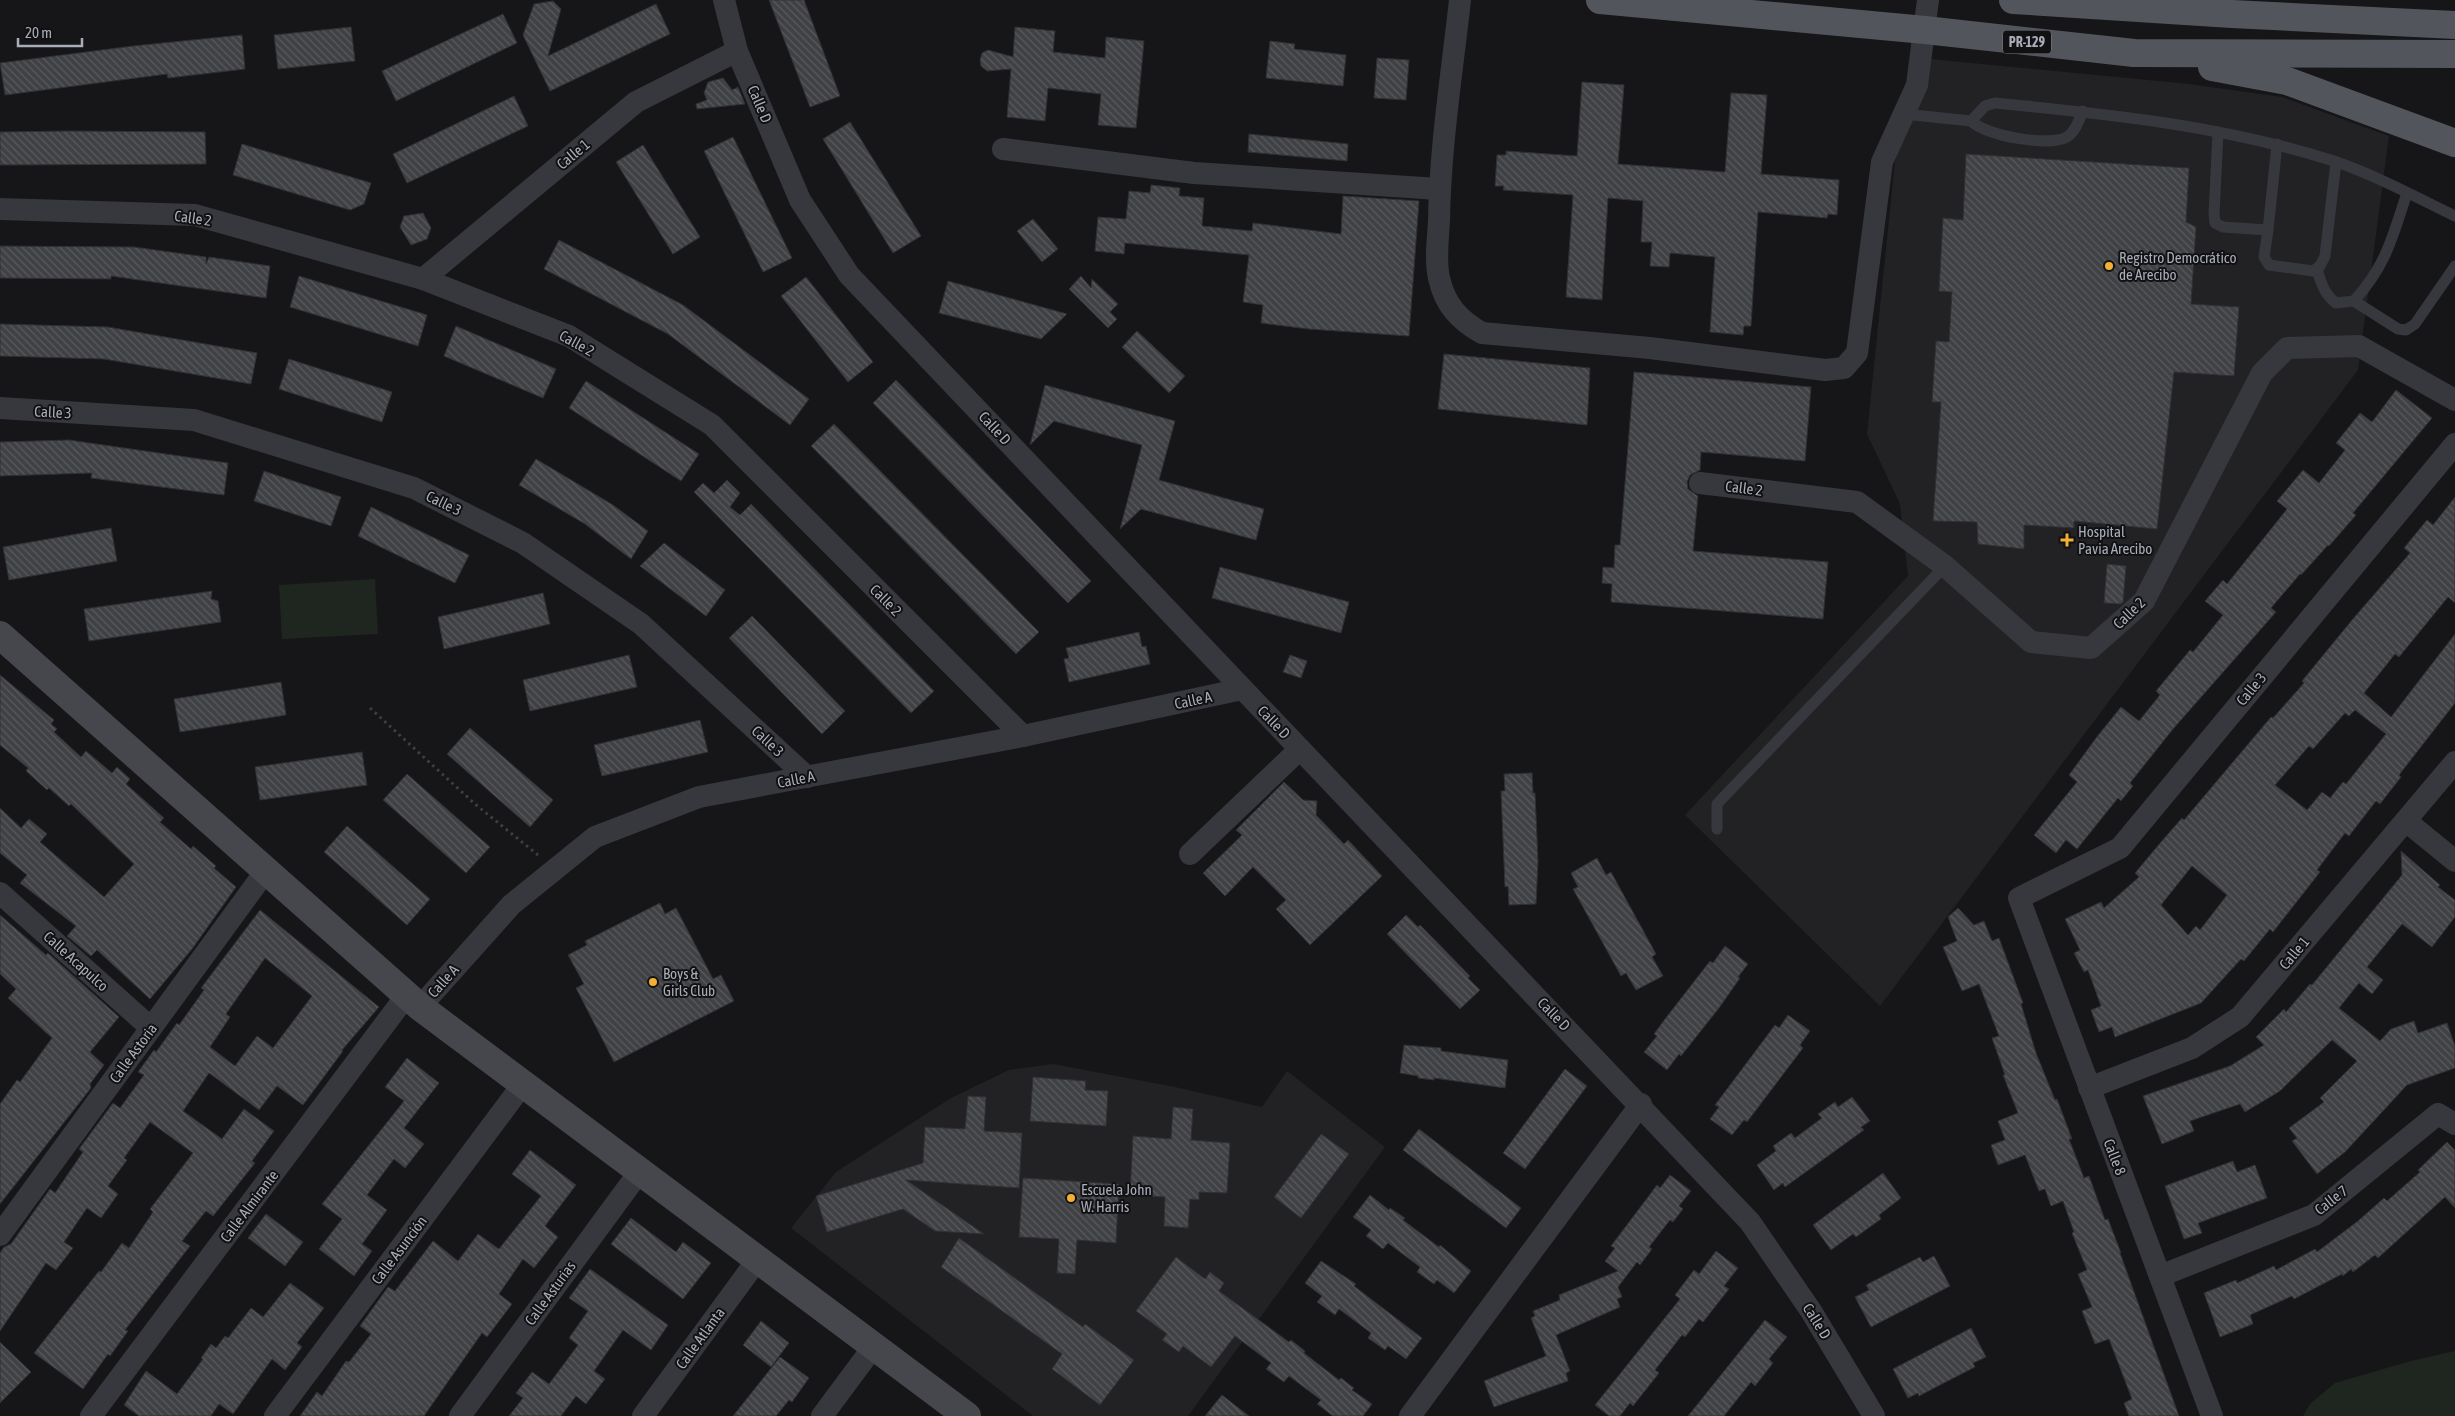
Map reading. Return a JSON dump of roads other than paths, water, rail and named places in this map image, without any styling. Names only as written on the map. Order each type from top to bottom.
[{"type":"main road","name":"PR-129","points":[[1600,0],[1926,30],[2134,53],[2455,54]]},
{"type":"main road","points":[[2013,0],[2232,14],[2455,25]]},
{"type":"main road","points":[[2232,14],[2329,0]]},
{"type":"main road","points":[[2134,53],[2287,81],[2455,143]]},
{"type":"street","name":"Calle D","points":[[724,0],[737,51],[800,200],[849,274],[1242,689],[1640,1104],[1750,1222],[1811,1311],[1874,1416]]},
{"type":"street","points":[[1460,0],[1439,190],[1439,278],[1450,306],[1462,321],[1482,333],[1650,348],[1825,370],[1844,368],[1857,353],[1882,162],[1917,85],[1926,30],[1928,0]]},
{"type":"street","name":"Calle 1","points":[[423,279],[636,102],[737,51]]},
{"type":"street","points":[[1003,149],[1194,173],[1439,190]]},
{"type":"street","name":"Calle 2","points":[[0,209],[195,215],[423,279],[569,336],[712,426],[1023,736]]},
{"type":"street","name":"Calle 2","points":[[1700,483],[1857,502],[1945,566],[2030,642],[2091,648],[2144,601],[2262,373],[2286,348],[2359,346],[2455,400]]},
{"type":"street","name":"Calle 3","points":[[0,408],[194,420],[414,488],[523,543],[641,624],[807,777]]},
{"type":"street","name":"Calle 3","points":[[2019,898],[2120,848],[2455,444]]},
{"type":"street","points":[[0,635],[413,1002],[967,1416]]},
{"type":"street","name":"Calle A","points":[[413,1002],[511,905],[554,868],[595,837],[699,797],[1023,736],[1242,689]]},
{"type":"street","points":[[1190,854],[1300,749]]},
{"type":"street","name":"Calle 1","points":[[2089,1088],[2192,1048],[2240,1017],[2455,762]]},
{"type":"street","points":[[2406,821],[2455,861]]},
{"type":"street","name":"Calle Astoria","points":[[0,1235],[265,872]]},
{"type":"street","name":"Calle Acapulco","points":[[0,893],[151,1028]]},
{"type":"street","name":"Calle 8","points":[[2019,898],[2212,1416]]},
{"type":"street","name":"Calle Almirante","points":[[91,1416],[413,1002]]},
{"type":"street","name":"Calle Asunción","points":[[275,1416],[523,1084]]},
{"type":"street","points":[[1410,1416],[1640,1104]]},
{"type":"street","name":"Calle 7","points":[[2160,1276],[2314,1215],[2438,1114],[2455,1124]]},
{"type":"street","name":"Calle Asturias","points":[[460,1416],[640,1171]]},
{"type":"street","name":"Calle Atlanta","points":[[643,1416],[758,1259]]},
{"type":"street","points":[[822,1416],[874,1346]]},
{"type":"lane","points":[[1971,121],[1985,106],[1994,103],[2083,111],[2218,132],[2276,144],[2336,162],[2455,216]]},
{"type":"lane","points":[[1904,114],[1971,121],[1977,127],[1991,133],[2058,141],[2069,136],[2075,129],[2083,111]]},
{"type":"lane","points":[[2218,132],[2215,223],[2223,227],[2268,230]]},
{"type":"lane","points":[[2276,144],[2264,257],[2269,265],[2314,271],[2323,261],[2336,162]]},
{"type":"lane","points":[[2317,269],[2321,286],[2329,298],[2336,304],[2354,301],[2372,281],[2386,258],[2407,193]]},
{"type":"lane","points":[[2354,301],[2398,329],[2406,330],[2415,324],[2455,266]]},
{"type":"lane","points":[[1717,829],[1717,804],[1945,566]]},
{"type":"place","name":"Registro Democrático de Arecibo","points":[[2109,266]]},
{"type":"place","name":"Hospital Pavia Arecibo","points":[[2067,540]]},
{"type":"place","name":"Boys & Girls Club","points":[[653,982]]},
{"type":"place","name":"Escuela John W. Harris","points":[[1071,1198]]}]
